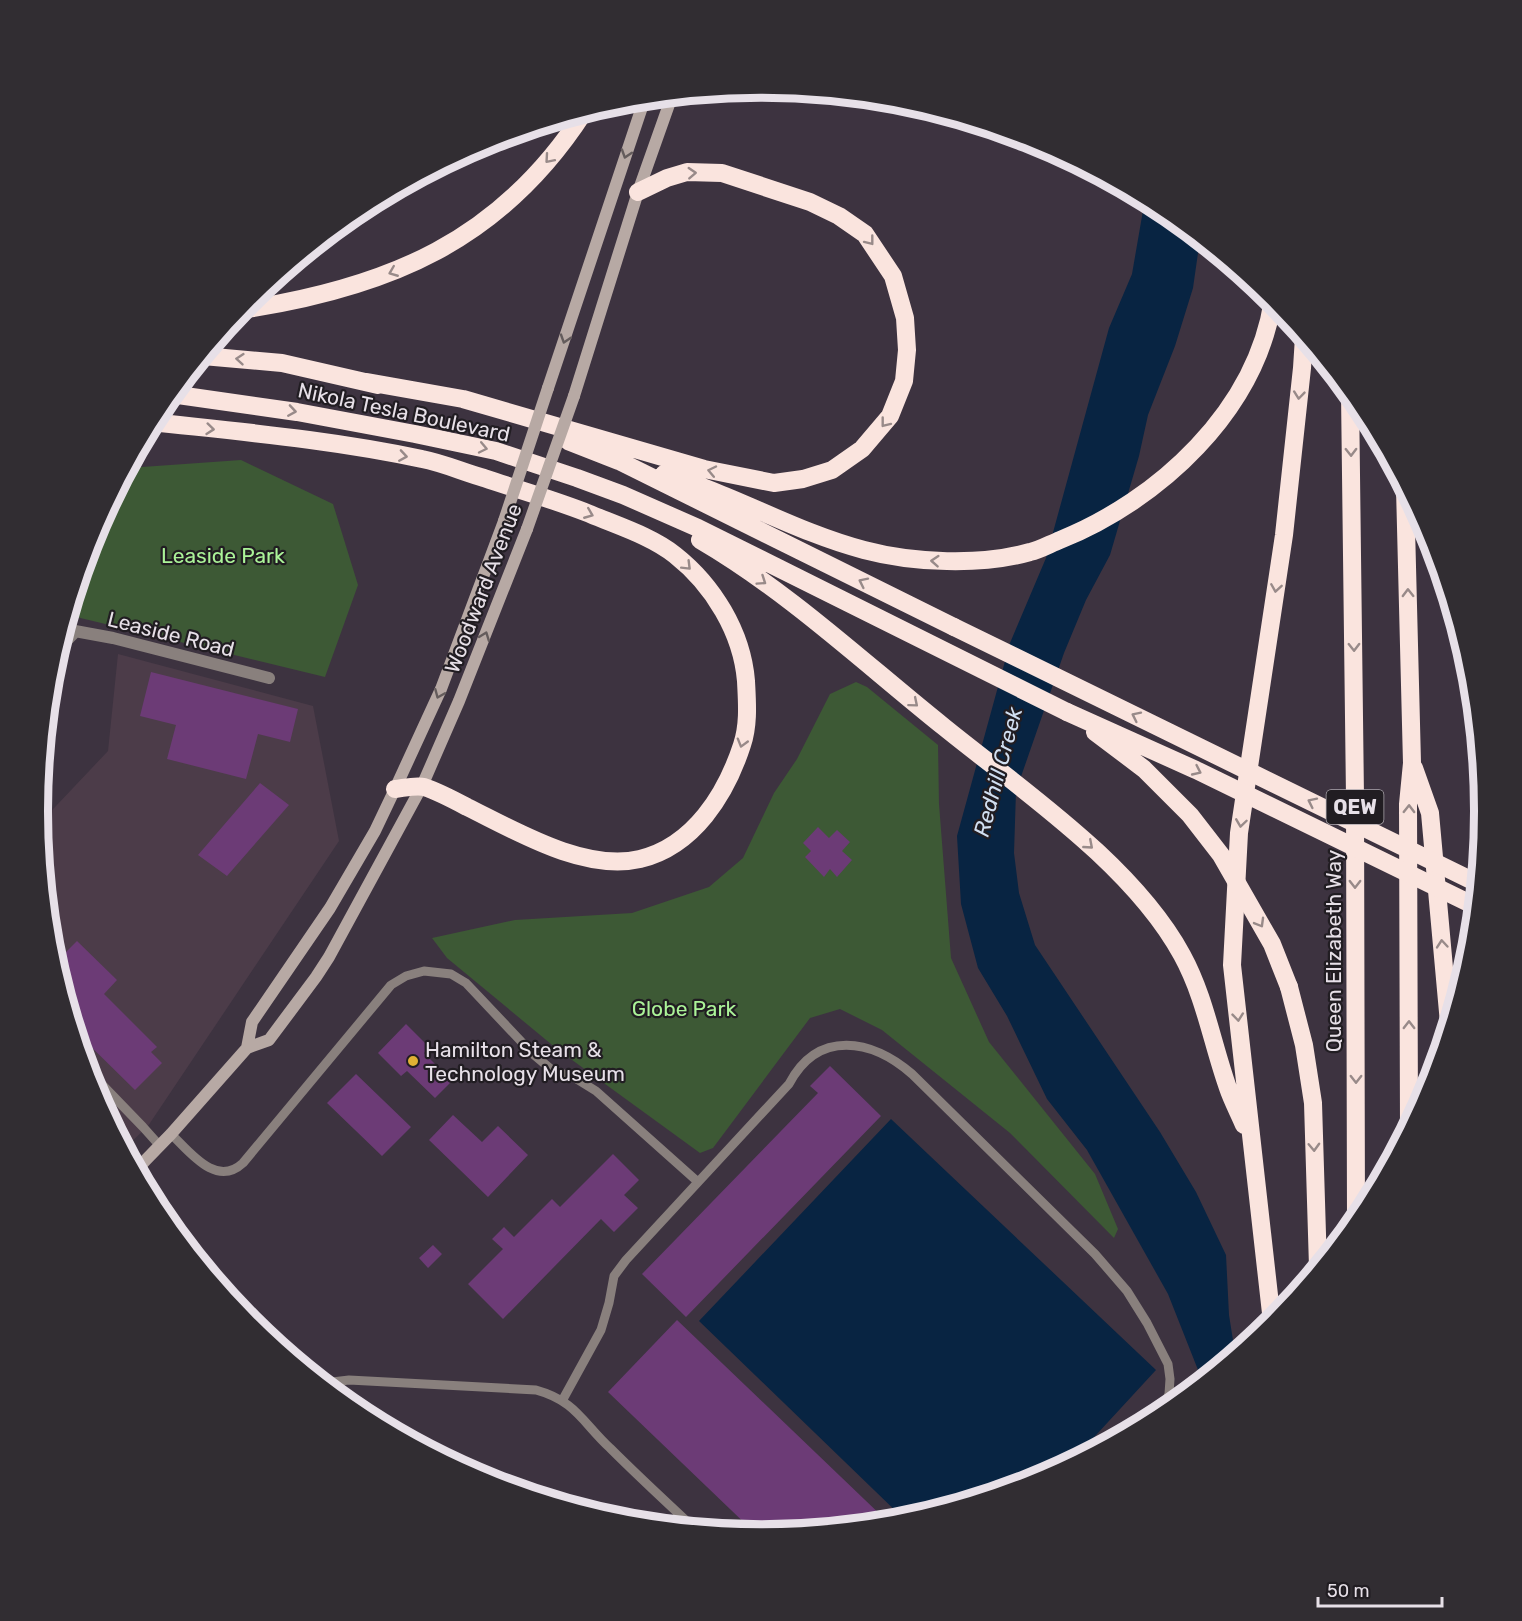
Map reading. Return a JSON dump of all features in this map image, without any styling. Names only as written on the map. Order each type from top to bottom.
[{"type":"highway","points":[[255,308],[285,303],[383,276],[458,240],[484,223],[527,184],[577,122]]},
{"type":"highway","points":[[367,382],[463,399],[704,469],[774,483],[803,479],[832,470],[862,449],[890,416],[904,381],[907,350],[905,318],[893,276],[865,234],[840,216],[810,202],[722,173],[687,172],[667,178],[638,192]]},
{"type":"highway","points":[[620,461],[698,484],[808,531],[865,550],[922,560],[958,562],[1030,553],[1091,528],[1141,497],[1175,470],[1202,442],[1237,394],[1258,354],[1272,313]]},
{"type":"highway","points":[[1270,1309],[1232,965],[1239,833],[1284,535],[1303,348]]},
{"type":"highway","name":"Nikola Tesla Boulevard","points":[[211,357],[282,363],[367,382],[549,434],[620,461]]},
{"type":"highway","name":"Nikola Tesla Boulevard","points":[[181,395],[297,412],[496,451],[623,495]]},
{"type":"highway","name":"Queen Elizabeth Way","points":[[1350,409],[1355,786],[1356,1204]]},
{"type":"highway","points":[[163,423],[298,438],[424,459],[566,505],[639,534],[674,554],[699,579],[721,607],[737,638],[745,668],[747,720],[736,764],[712,807],[689,833],[672,844],[639,859],[598,861],[554,848],[422,786],[395,789]]},
{"type":"highway","points":[[620,461],[1470,880]]},
{"type":"highway","points":[[623,495],[706,544],[771,587],[816,621],[1101,855],[1152,908],[1182,955],[1206,1010],[1228,1088],[1250,1139]]},
{"type":"highway","points":[[623,495],[698,528],[1067,712],[1196,770],[1468,903]]},
{"type":"highway","name":"QEW","points":[[1405,507],[1412,763],[1408,804],[1409,1107]]},
{"type":"highway","points":[[1067,712],[1144,769],[1190,815],[1221,855],[1272,944],[1289,987],[1304,1045],[1313,1103],[1318,1256]]},
{"type":"highway","points":[[1412,763],[1430,813],[1447,1004]]},
{"type":"main road","name":"Woodward Avenue","points":[[142,1164],[247,1048],[269,1040],[316,977],[422,786],[459,701],[527,529],[574,396],[638,192],[669,104]]},
{"type":"main road","name":"Woodward Avenue","points":[[247,1048],[252,1022],[330,908],[375,831],[441,690],[504,521],[642,108]]},
{"type":"street","name":"Leaside Road","points":[[71,630],[113,638],[269,678]]},
{"type":"lane","points":[[171,1134],[211,1169],[224,1172],[236,1168],[243,1163],[391,985],[415,973],[433,971],[451,974],[466,983],[533,1054],[552,1070],[574,1078],[596,1091],[698,1182]]},
{"type":"lane","points":[[562,1401],[601,1330],[614,1276],[626,1260],[789,1084],[800,1068],[814,1055],[832,1047],[852,1045],[871,1048],[896,1060],[1095,1254],[1127,1291],[1147,1323],[1168,1364],[1169,1395]]},
{"type":"lane","points":[[104,1087],[160,1146]]},
{"type":"lane","points":[[335,1382],[349,1380],[536,1390],[562,1401],[583,1416],[596,1436],[684,1519]]},
{"type":"shaded area","points":[[118,654],[313,706],[339,841],[148,1126],[131,1142],[102,1083],[72,995],[54,904],[50,857],[48,814],[108,751]]},
{"type":"green space","name":"Leaside Park","points":[[241,460],[333,504],[358,585],[325,677],[75,617],[102,538],[137,467]]},
{"type":"green space","name":"Globe Park","points":[[856,682],[867,687],[938,745],[939,804],[951,958],[989,1042],[1095,1174],[1118,1229],[1114,1238],[1010,1133],[882,1030],[840,1009],[810,1018],[713,1148],[700,1153],[557,1049],[447,958],[432,938],[515,920],[632,913],[709,887],[743,858],[774,793],[797,759],[830,694]]},
{"type":"water","name":"Redhill Creek","points":[[1143,209],[1199,248],[1193,288],[1175,346],[1148,415],[1139,456],[1110,555],[1086,600],[1064,653],[1016,791],[1014,853],[1019,893],[1035,945],[1160,1132],[1196,1192],[1226,1255],[1229,1315],[1234,1344],[1199,1373],[1168,1294],[1087,1150],[1047,1099],[1007,1016],[978,968],[961,904],[957,836],[1010,643],[1046,558],[1109,328],[1132,274]]},
{"type":"water","points":[[891,1119],[1156,1370],[1088,1443],[1034,1469],[990,1486],[895,1511],[699,1321]]},
{"type":"building","points":[[151,672],[298,709],[290,742],[258,734],[246,779],[167,759],[176,725],[140,716]]},
{"type":"building","points":[[260,783],[289,805],[227,876],[198,855]]},
{"type":"building","points":[[818,827],[829,838],[837,830],[850,842],[842,851],[852,860],[837,877],[830,869],[824,877],[805,857],[811,851],[803,843]]},
{"type":"building","points":[[77,941],[117,980],[104,994],[157,1047],[151,1052],[162,1063],[135,1090],[87,1043],[72,995],[63,955]]},
{"type":"building","points":[[406,1024],[430,1048],[424,1053],[452,1081],[435,1098],[407,1071],[401,1076],[378,1053]]},
{"type":"building","points":[[830,1066],[881,1116],[686,1317],[642,1274],[818,1093],[810,1086]]},
{"type":"building","points":[[356,1074],[411,1127],[382,1156],[327,1103]]},
{"type":"building","points":[[453,1115],[482,1142],[498,1126],[528,1155],[488,1197],[429,1140]]},
{"type":"building","points":[[613,1154],[639,1180],[624,1195],[638,1208],[614,1232],[601,1219],[503,1319],[468,1284],[503,1249],[492,1239],[504,1227],[514,1237],[552,1199],[560,1207]]},
{"type":"building","points":[[433,1245],[442,1254],[428,1268],[419,1258]]},
{"type":"building","points":[[677,1320],[879,1513],[808,1522],[745,1523],[608,1392]]},
{"type":"place","name":"Hamilton Steam & Technology Museum","points":[[413,1061]]}]
